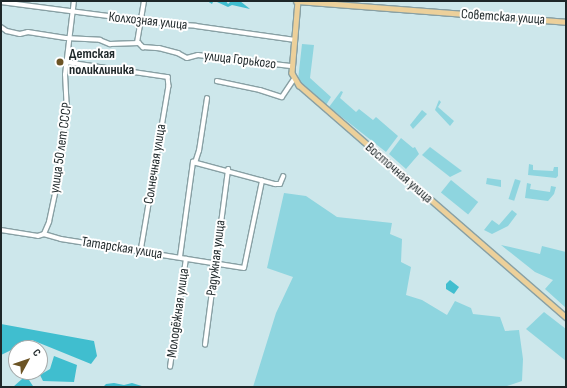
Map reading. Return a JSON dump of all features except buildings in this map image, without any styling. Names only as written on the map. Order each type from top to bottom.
[{"type":"main road","name":"Советская улица","points":[[297,1],[566,22]]},
{"type":"main road","points":[[294,79],[292,66],[297,1]]},
{"type":"main road","name":"Восточная улица","points":[[294,79],[328,112],[566,317]]},
{"type":"street","name":"улица 50 лет СССР","points":[[44,234],[49,222],[55,193],[68,112],[66,62],[74,1]]},
{"type":"street","points":[[1,27],[6,31],[20,34],[28,32],[92,41],[100,40],[110,44],[137,43],[144,1]]},
{"type":"street","name":"Колхозная улица","points":[[1,2],[295,40]]},
{"type":"street","name":"улица Горького","points":[[137,43],[143,47],[159,48],[178,53],[188,58],[198,55],[292,66]]},
{"type":"street","name":"Солнечная улица","points":[[66,62],[168,77],[169,86],[141,251]]},
{"type":"street","name":"улица Горького","points":[[217,81],[260,90],[282,97],[294,79]]},
{"type":"street","points":[[207,99],[199,151],[194,163],[228,170],[262,181],[280,184],[283,177]]},
{"type":"street","name":"Молодёжная улица","points":[[180,257],[194,163]]},
{"type":"street","name":"Радужная улица","points":[[205,345],[228,170]]},
{"type":"street","name":"Татарская улица","points":[[1,230],[38,236],[44,234],[50,237],[244,268],[262,181]]},
{"type":"street","name":"Молодёжная улица","points":[[170,367],[186,259]]},
{"type":"shaded area","points":[[207,1],[226,1],[228,4],[231,1],[240,1],[250,9],[232,5],[228,7],[217,2],[213,2],[212,4]]},
{"type":"shaded area","points":[[302,44],[314,45],[310,78],[331,97],[326,105],[298,80]]},
{"type":"shaded area","points":[[341,91],[343,92],[340,98],[356,112],[359,109],[373,120],[376,117],[398,136],[386,152],[329,107]]},
{"type":"shaded area","points":[[439,100],[441,102],[438,107],[454,121],[450,126],[435,110]]},
{"type":"shaded area","points":[[422,110],[427,114],[413,129],[410,125]]},
{"type":"shaded area","points":[[401,138],[413,148],[415,147],[419,154],[406,169],[389,154]]},
{"type":"shaded area","points":[[430,147],[462,171],[450,177],[422,155]]},
{"type":"shaded area","points":[[529,164],[533,165],[533,170],[553,171],[554,167],[558,167],[558,176],[556,178],[528,175]]},
{"type":"shaded area","points":[[487,178],[501,180],[501,187],[486,184]]},
{"type":"shaded area","points":[[515,179],[521,181],[514,201],[509,199]]},
{"type":"shaded area","points":[[451,180],[478,202],[468,214],[441,192]]},
{"type":"shaded area","points":[[527,183],[531,184],[530,189],[550,192],[551,186],[556,187],[554,194],[548,201],[525,198]]},
{"type":"shaded area","points":[[284,193],[306,196],[337,217],[392,223],[390,234],[402,239],[401,262],[411,267],[406,295],[422,300],[447,315],[455,301],[471,308],[473,314],[500,317],[505,331],[519,330],[523,359],[522,381],[504,387],[253,387],[276,313],[293,277],[267,268]]},
{"type":"shaded area","points":[[512,210],[517,214],[508,226],[492,234],[484,230],[492,220],[499,225]]},
{"type":"shaded area","points":[[501,245],[540,254],[542,246],[566,252],[566,308],[545,289],[553,280],[535,272]]},
{"type":"shaded area","points":[[450,280],[459,287],[454,294],[446,289],[446,284]]},
{"type":"shaded area","points":[[544,312],[566,329],[566,361],[526,329]]},
{"type":"shaded area","points":[[1,324],[94,341],[97,356],[91,364],[48,347],[48,340],[8,340],[8,352],[1,355]]},
{"type":"shaded area","points":[[54,356],[77,365],[74,382],[43,381],[48,380],[48,370],[50,369]]},
{"type":"shaded area","points":[[21,380],[29,380],[33,386],[38,387],[13,387]]},
{"type":"shaded area","points":[[114,383],[124,385],[132,383],[145,387],[103,387],[106,384]]},
{"type":"place","name":"Детская поликлиника","points":[[60,62]]}]
